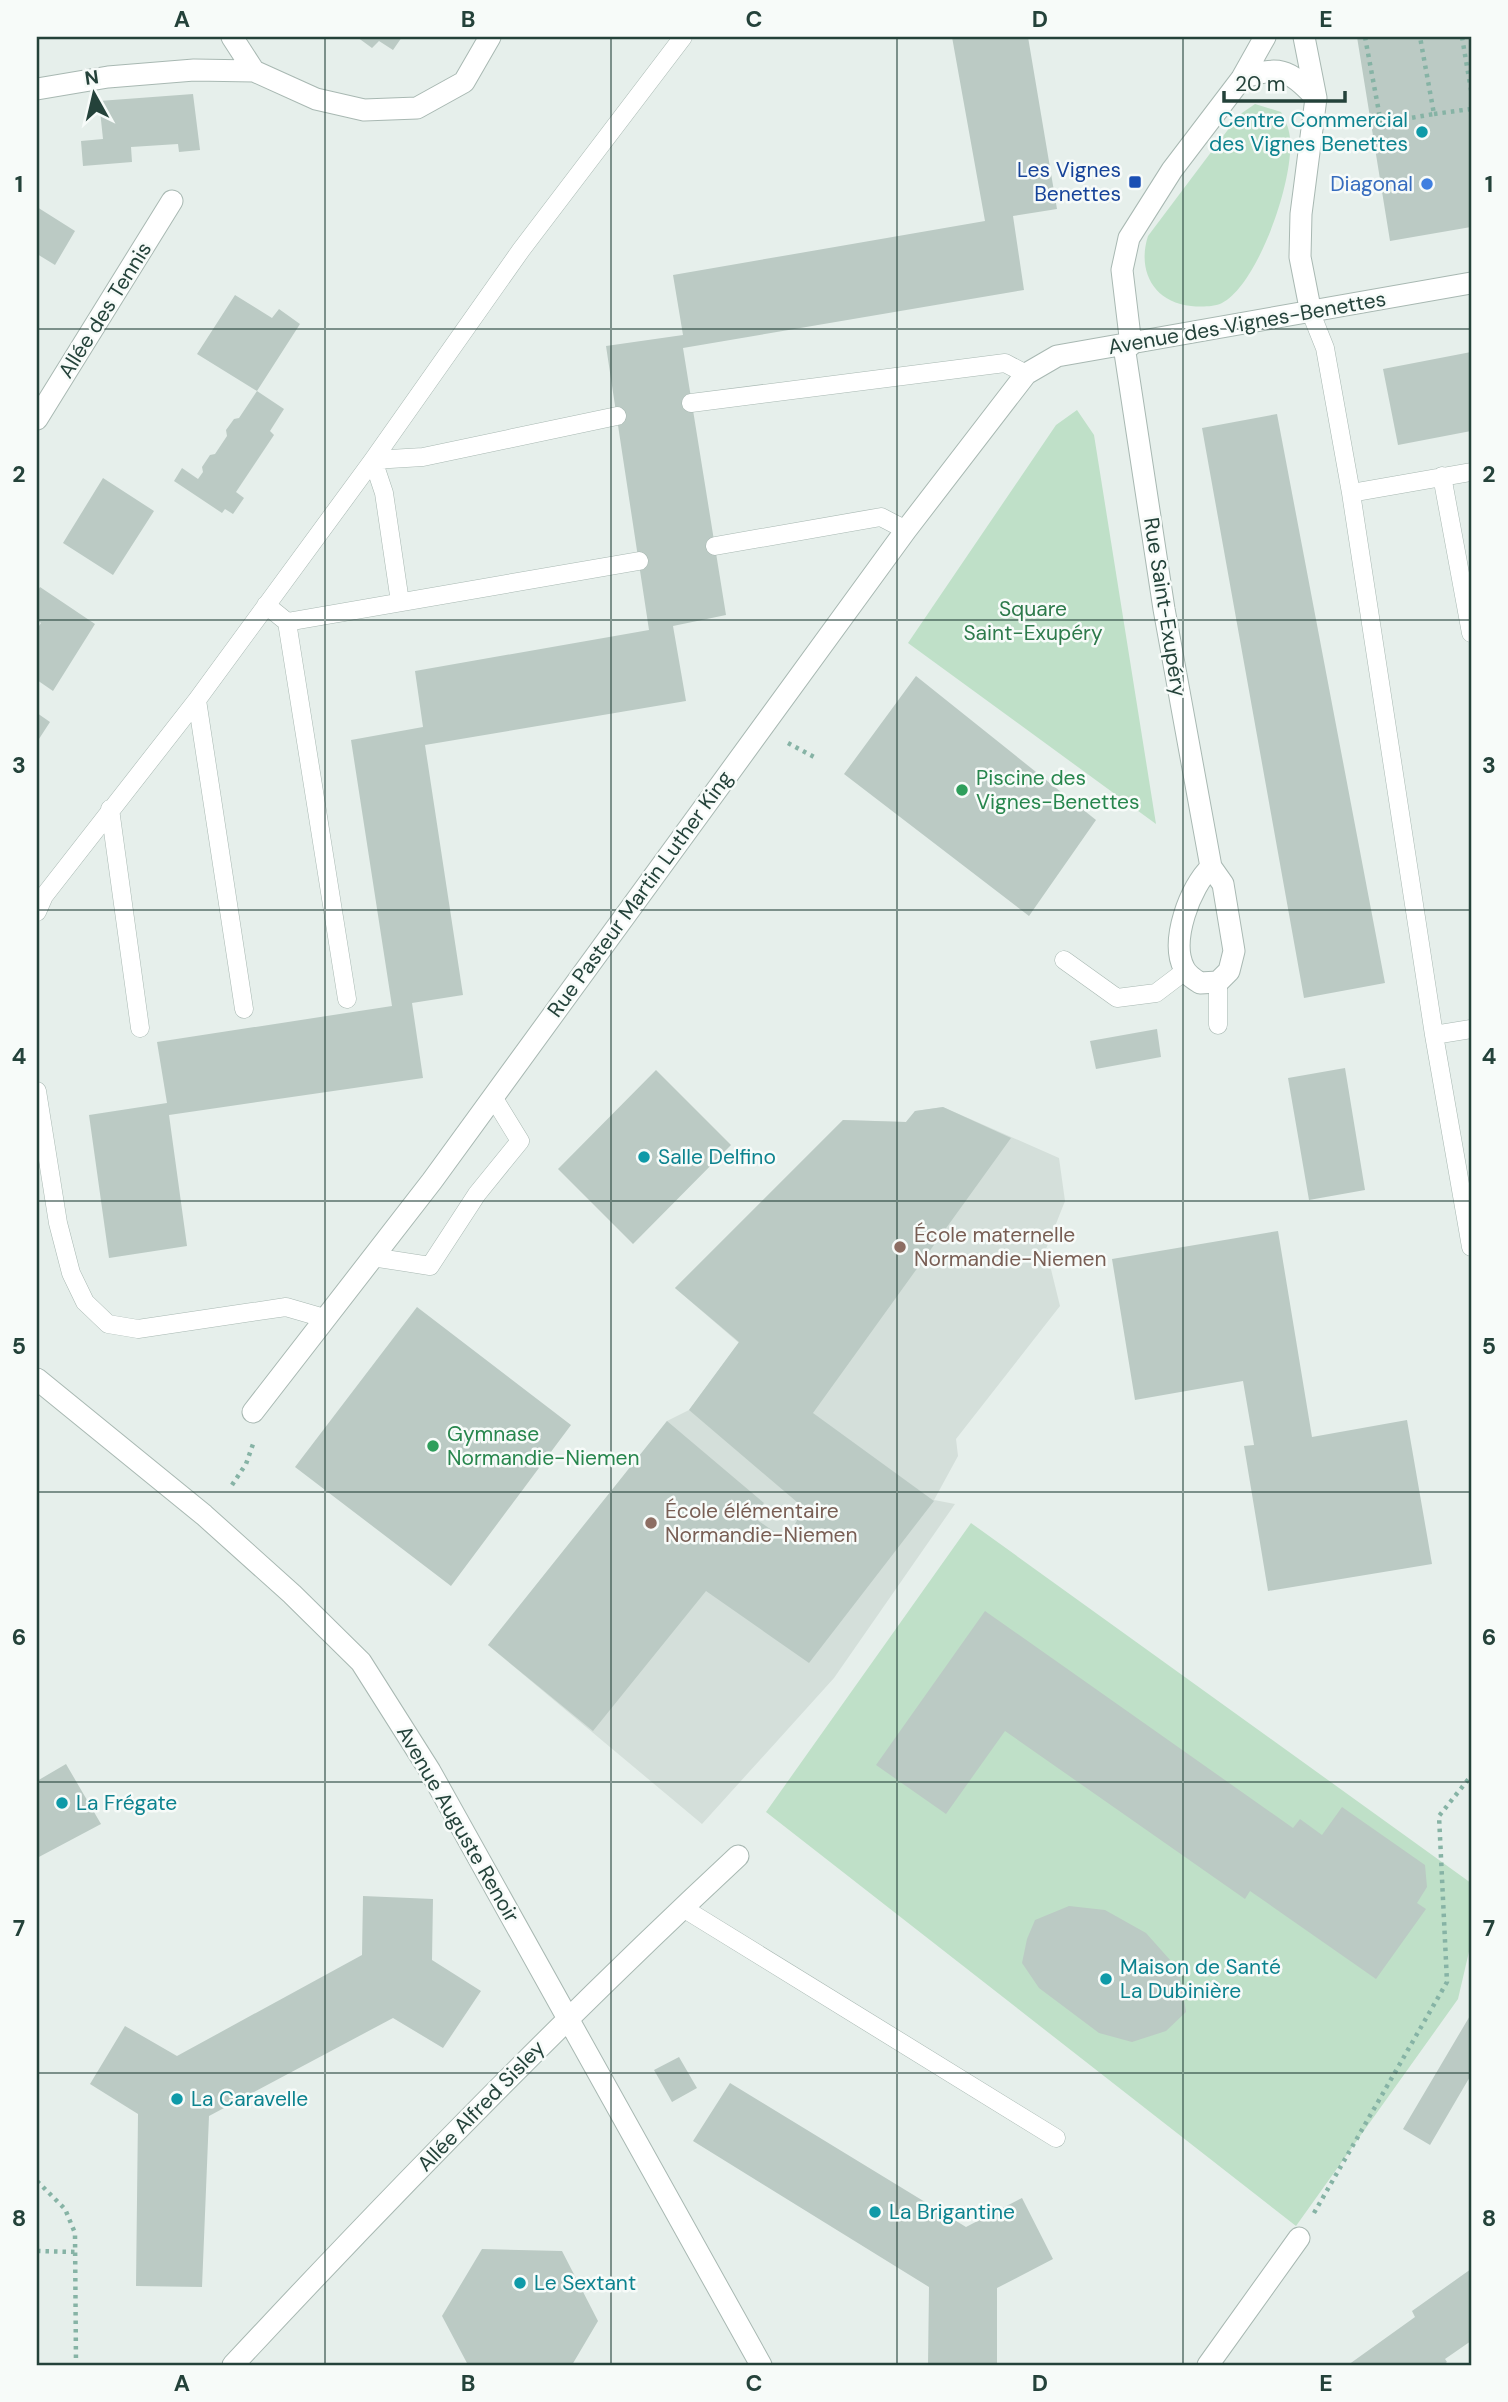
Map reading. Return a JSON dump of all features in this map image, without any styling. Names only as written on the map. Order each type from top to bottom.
[{"type":"street","points":[[232,37],[254,71]]},
{"type":"street","points":[[37,89],[108,77],[194,70],[254,71],[316,99],[364,110],[417,107],[464,82],[490,37]]},
{"type":"street","name":"Rue Saint-Exupéry","points":[[1218,982],[1230,971],[1234,951],[1223,884],[1211,867],[1164,610],[1128,345],[1122,270],[1129,238],[1172,170],[1242,78],[1265,37]]},
{"type":"street","points":[[1304,37],[1316,98],[1300,257],[1311,313]]},
{"type":"street","points":[[1242,78],[1271,69],[1295,75],[1316,98]]},
{"type":"street","name":"Allée des Tennis","points":[[37,419],[172,201]]},
{"type":"street","name":"Avenue des Vignes-Benettes","points":[[1026,374],[1057,356],[1471,283]]},
{"type":"street","name":"Rue Pasteur Martin Luther King","points":[[253,1412],[493,1097],[906,530],[1026,374]]},
{"type":"street","points":[[1211,867],[1197,880],[1179,935],[1178,955],[1185,971],[1200,983],[1218,982]]},
{"type":"street","name":"Avenue Auguste Renoir","points":[[37,1379],[204,1515],[361,1662],[430,1771],[569,2016],[761,2365]]},
{"type":"street","name":"Allée Alfred Sisley","points":[[233,2365],[334,2257],[569,2016],[738,1856]]},
{"type":"street","points":[[1208,2365],[1299,2238]]},
{"type":"lane","points":[[37,912],[44,896],[197,700],[373,460],[521,250],[683,37]]},
{"type":"lane","points":[[1311,313],[1325,348],[1351,492],[1434,1035],[1471,1247]]},
{"type":"lane","points":[[691,403],[1005,363],[1026,374]]},
{"type":"lane","points":[[373,460],[423,457],[617,416]]},
{"type":"lane","points":[[373,460],[384,493],[400,602]]},
{"type":"lane","points":[[1351,492],[1471,472]]},
{"type":"lane","points":[[1442,476],[1471,633]]},
{"type":"lane","points":[[715,547],[881,517],[906,530]]},
{"type":"lane","points":[[287,622],[639,561]]},
{"type":"lane","points":[[266,605],[287,622],[347,999]]},
{"type":"lane","points":[[197,700],[244,1009]]},
{"type":"lane","points":[[110,809],[140,1028]]},
{"type":"lane","points":[[1064,961],[1117,998],[1137,998],[1156,993],[1185,971]]},
{"type":"lane","points":[[1218,982],[1218,1025]]},
{"type":"lane","points":[[1434,1035],[1471,1029]]},
{"type":"lane","points":[[37,1091],[58,1223],[71,1273],[85,1302],[108,1324],[138,1329],[286,1307],[324,1318]]},
{"type":"lane","points":[[372,1257],[430,1266],[477,1194],[520,1141],[493,1097]]},
{"type":"lane","points":[[683,1908],[1056,2138]]},
{"type":"path","points":[[1365,37],[1381,123],[1471,109]]},
{"type":"path","points":[[1420,37],[1434,114]]},
{"type":"path","points":[[1462,37],[1471,90]]},
{"type":"path","points":[[232,1485],[246,1464]]},
{"type":"path","points":[[1299,2238],[1447,1982],[1439,1816],[1471,1776]]},
{"type":"path","points":[[37,2181],[65,2209],[75,2233],[76,2365]]},
{"type":"path","points":[[37,2251],[76,2252]]},
{"type":"shaded area","points":[[943,1107],[1059,1158],[1065,1201],[1046,1249],[1060,1306],[956,1439],[958,1456],[934,1500],[955,1504],[834,1678],[702,1824],[488,1645],[667,1421],[689,1410],[739,1343],[675,1288],[843,1120],[906,1122],[915,1111]]},
{"type":"green space","points":[[1255,104],[1281,112],[1289,132],[1288,172],[1273,225],[1262,251],[1236,292],[1215,305],[1178,303],[1158,291],[1151,282],[1145,261],[1148,236],[1239,115]]},
{"type":"green space","name":"Square Saint-Exupéry","points":[[1077,410],[1094,435],[1156,824],[908,643],[1056,425]]},
{"type":"green space","points":[[971,1523],[1471,1883],[1471,1943],[1458,1999],[1296,2226],[766,1812]]},
{"type":"building","points":[[357,37],[402,37],[393,50],[379,41],[372,48]]},
{"type":"building","points":[[952,37],[1028,37],[1057,209],[1013,216],[1024,290],[683,348],[726,615],[673,626],[686,701],[425,745],[463,995],[412,1003],[423,1078],[169,1115],[187,1246],[109,1258],[89,1115],[167,1103],[157,1042],[392,1006],[351,740],[423,727],[415,671],[649,630],[606,346],[683,335],[673,275],[985,221]]},
{"type":"building","name":"Centre Commercial des Vignes Benettes","points":[[1357,37],[1471,37],[1471,227],[1390,241]]},
{"type":"building","points":[[193,94],[200,150],[179,152],[178,144],[131,147],[132,162],[83,166],[81,141],[103,139],[99,101]]},
{"type":"building","points":[[37,207],[75,231],[55,265],[37,254]]},
{"type":"building","points":[[235,295],[272,318],[279,309],[300,324],[257,391],[197,354]]},
{"type":"building","points":[[1471,352],[1471,431],[1398,445],[1383,369]]},
{"type":"building","points":[[257,391],[284,409],[270,431],[274,435],[236,492],[244,498],[233,514],[225,509],[222,513],[174,481],[182,468],[198,479],[210,455],[215,454],[227,436],[226,430],[234,419],[239,418]]},
{"type":"building","points":[[1277,414],[1385,983],[1304,998],[1202,428]]},
{"type":"building","points":[[103,478],[154,511],[113,575],[63,543]]},
{"type":"building","points":[[40,587],[95,624],[53,691],[37,680],[37,629],[41,623],[37,620],[37,592]]},
{"type":"building","name":"Piscine des Vignes-Benettes","points":[[916,676],[1096,820],[1029,916],[844,774]]},
{"type":"building","points":[[37,713],[50,722],[37,742]]},
{"type":"building","points":[[1157,1029],[1161,1057],[1096,1069],[1090,1041]]},
{"type":"building","points":[[1345,1068],[1365,1190],[1309,1200],[1288,1078]]},
{"type":"building","name":"Salle Delfino","points":[[656,1070],[731,1145],[633,1244],[558,1169]]},
{"type":"building","points":[[943,1107],[1011,1138],[813,1413],[934,1501],[809,1663],[706,1591],[593,1731],[488,1645],[667,1421],[764,1503],[753,1517],[786,1540],[804,1508],[689,1410],[739,1342],[675,1288],[843,1120],[906,1122],[915,1111]]},
{"type":"building","points":[[1278,1231],[1312,1437],[1407,1420],[1432,1564],[1268,1591],[1244,1446],[1254,1445],[1243,1381],[1135,1400],[1112,1259]]},
{"type":"building","name":"Gymnase Normandie-Niemen","points":[[417,1307],[571,1425],[451,1586],[295,1467]]},
{"type":"building","points":[[985,1611],[1293,1828],[1300,1819],[1322,1835],[1342,1807],[1425,1865],[1427,1887],[1417,1903],[1426,1909],[1376,1979],[1250,1891],[1245,1899],[1005,1731],[946,1814],[876,1765]]},
{"type":"building","name":"La Frégate","points":[[66,1764],[101,1824],[37,1858],[37,1781]]},
{"type":"building","name":"La Caravelle","points":[[363,1896],[433,1899],[432,1960],[481,1991],[443,2048],[393,2018],[209,2116],[202,2287],[136,2286],[138,2114],[90,2084],[125,2026],[177,2056],[362,1955]]},
{"type":"building","name":"Maison de Santé La Dubinière","points":[[1069,1906],[1105,1910],[1146,1933],[1179,1970],[1186,2012],[1166,2031],[1132,2042],[1099,2033],[1039,1988],[1022,1963],[1027,1939],[1035,1920]]},
{"type":"building","points":[[1471,2014],[1471,2075],[1430,2145],[1403,2129]]},
{"type":"building","points":[[679,2057],[697,2088],[672,2102],[654,2070]]},
{"type":"building","name":"La Brigantine","points":[[730,2083],[966,2227],[1022,2198],[1053,2259],[997,2288],[997,2365],[928,2365],[929,2287],[693,2141]]},
{"type":"building","name":"Le Sextant","points":[[482,2249],[562,2251],[598,2321],[572,2365],[468,2365],[442,2316]]},
{"type":"building","points":[[1471,2269],[1471,2341],[1445,2359],[1447,2362],[1443,2365],[1348,2365],[1415,2317],[1412,2311]]},
{"type":"place","name":"Centre Commercial des Vignes Benettes","points":[[1422,132]]},
{"type":"place","name":"Les Vignes Benettes","points":[[1135,182]]},
{"type":"place","name":"Diagonal","points":[[1427,184]]},
{"type":"place","name":"Piscine des Vignes-Benettes","points":[[962,790]]},
{"type":"place","name":"Salle Delfino","points":[[644,1157]]},
{"type":"place","name":"École maternelle Normandie-Niemen","points":[[900,1247]]},
{"type":"place","name":"Gymnase Normandie-Niemen","points":[[433,1446]]},
{"type":"place","name":"École élémentaire Normandie-Niemen","points":[[651,1523]]},
{"type":"place","name":"La Frégate","points":[[62,1803]]},
{"type":"place","name":"Maison de Santé La Dubinière","points":[[1106,1979]]},
{"type":"place","name":"La Caravelle","points":[[177,2099]]},
{"type":"place","name":"La Brigantine","points":[[875,2212]]},
{"type":"place","name":"Le Sextant","points":[[520,2283]]}]
